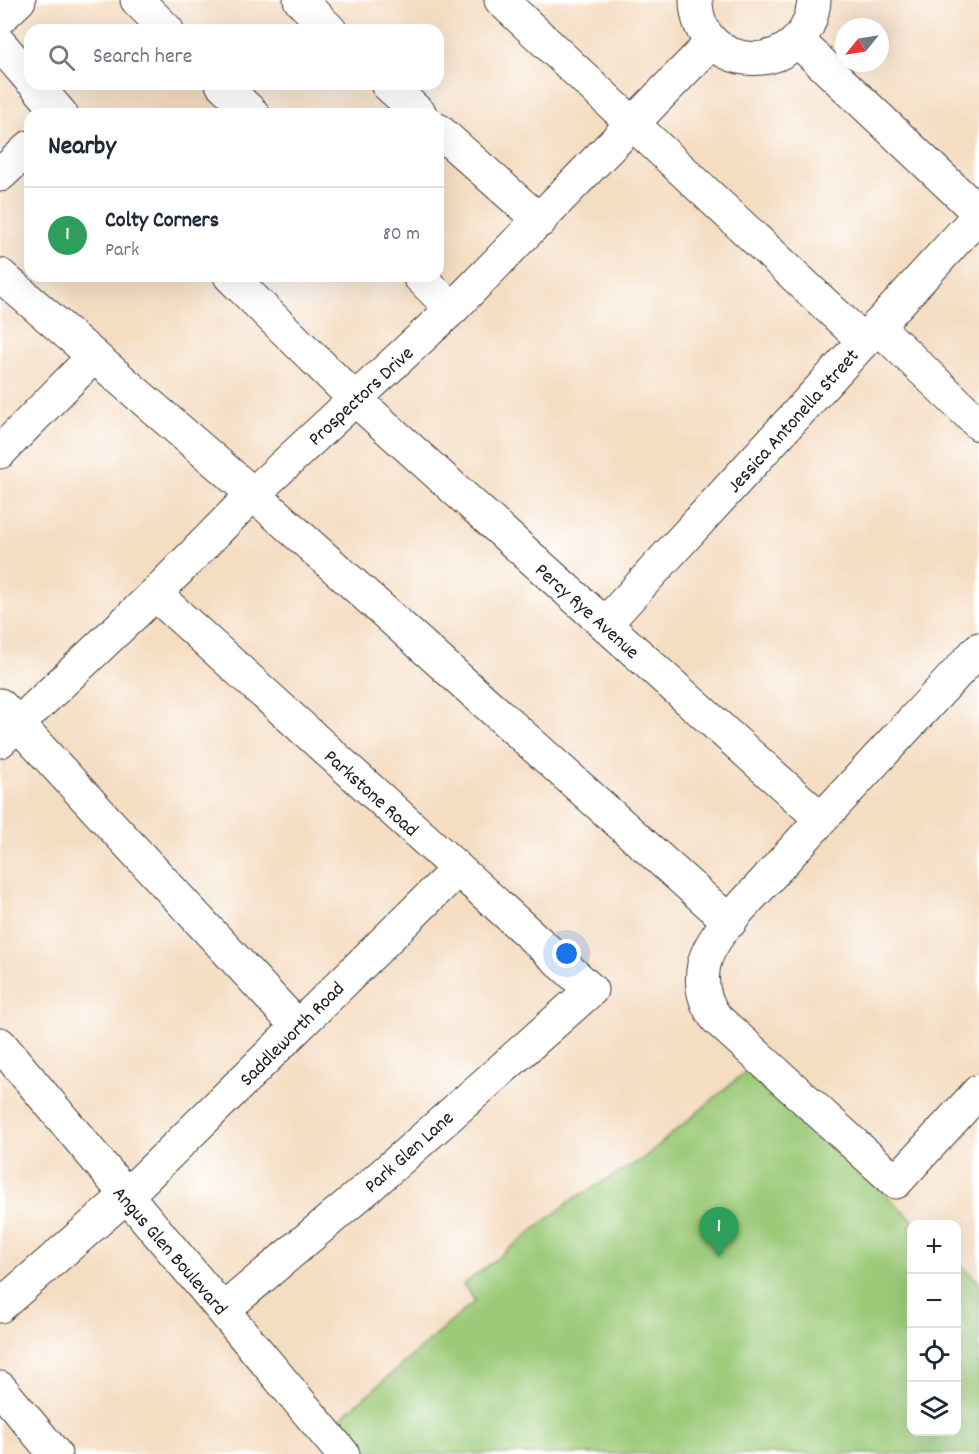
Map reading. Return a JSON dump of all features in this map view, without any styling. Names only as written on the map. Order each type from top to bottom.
[{"type":"street","points":[[0,18],[19,0]]},
{"type":"street","points":[[137,0],[161,24]]},
{"type":"street","points":[[300,0],[324,24]]},
{"type":"street","points":[[501,0],[633,124],[870,334],[979,424]]},
{"type":"street","points":[[696,0],[701,26],[712,42],[728,53],[746,59],[783,53],[798,41],[813,13],[814,0]]},
{"type":"street","points":[[798,41],[979,214]]},
{"type":"street","name":"Prospectors Drive","points":[[6,724],[155,594],[253,494],[452,309],[712,42]]},
{"type":"street","points":[[0,44],[24,72]]},
{"type":"street","points":[[40,90],[56,108]]},
{"type":"street","points":[[228,90],[247,108]]},
{"type":"street","points":[[394,90],[413,108]]},
{"type":"street","points":[[444,135],[540,221]]},
{"type":"street","points":[[0,175],[24,153]]},
{"type":"street","name":"Jessica Antonella Street","points":[[605,624],[979,214]]},
{"type":"street","points":[[0,275],[253,494],[730,922]]},
{"type":"street","name":"Percy Rye Avenue","points":[[236,282],[356,400],[821,819]]},
{"type":"street","points":[[424,282],[452,309]]},
{"type":"street","points":[[0,452],[93,357]]},
{"type":"street","name":"Parkstone Road","points":[[155,594],[591,990]]},
{"type":"street","points":[[979,649],[821,819],[716,937],[704,963],[702,988],[710,1010],[896,1182],[979,1091]]},
{"type":"street","points":[[6,724],[297,1026]]},
{"type":"street","name":"Saddleworth Road","points":[[0,1306],[125,1197],[457,870]]},
{"type":"street","name":"Park Glen Lane","points":[[223,1311],[371,1185],[591,990]]},
{"type":"street","name":"Angus Glen Boulevard","points":[[0,1044],[125,1197],[343,1454]]},
{"type":"street","points":[[0,1388],[55,1454]]},
{"type":"green space","points":[[751,1067],[913,1220],[907,1220],[907,1436],[961,1436],[961,1265],[979,1282],[979,1454],[367,1454],[338,1420],[475,1301],[463,1285],[573,1199],[641,1160]]},
{"type":"place","name":"Colty Corners","points":[[719,1257]]}]
